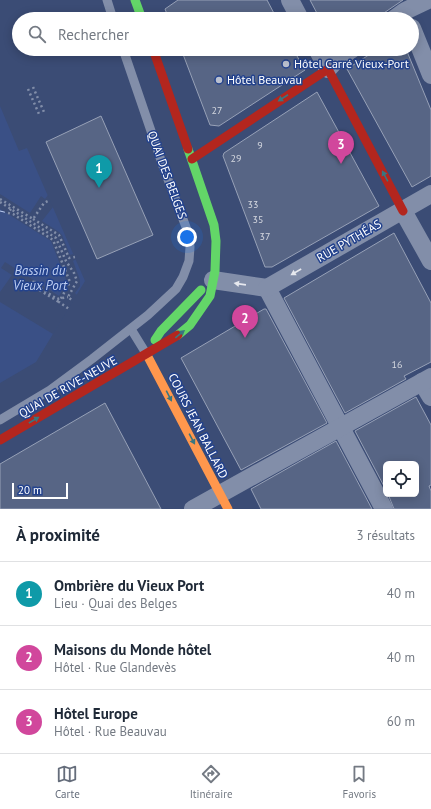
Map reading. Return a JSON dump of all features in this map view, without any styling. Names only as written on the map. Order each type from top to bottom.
[{"type":"main road","points":[[135,0],[139,12]]},
{"type":"main road","points":[[147,355],[174,338],[190,325],[210,296],[215,271],[216,241],[214,225],[155,56]]},
{"type":"main road","points":[[192,159],[328,69],[403,211]]},
{"type":"main road","points":[[147,355],[161,331],[213,280]]},
{"type":"main road","name":"QUAI DE RIVE-NEUVE","points":[[0,440],[147,355]]},
{"type":"main road","name":"COURS JEAN BALLARD","points":[[147,355],[224,501]]},
{"type":"street","points":[[290,0],[296,12]]},
{"type":"street","points":[[402,12],[428,0]]},
{"type":"street","points":[[419,45],[431,75]]},
{"type":"street","points":[[321,56],[328,69],[342,56]]},
{"type":"street","name":"RUE PYTHÉAS","points":[[267,288],[431,194]]},
{"type":"street","points":[[403,211],[431,261]]},
{"type":"street","points":[[213,280],[267,288],[384,509]]},
{"type":"street","points":[[193,509],[224,501],[341,427],[428,385]]},
{"type":"lane","points":[[107,0],[111,12]]},
{"type":"lane","name":"QUAI DES BELGES","points":[[125,56],[164,169],[189,235],[190,247],[189,261],[183,277],[176,289],[131,329]]},
{"type":"lane","points":[[131,329],[147,355]]},
{"type":"lane","name":"QUAI DE RIVE-NEUVE","points":[[0,420],[50,390],[131,329]]},
{"type":"path","points":[[33,87],[44,112]]},
{"type":"path","points":[[28,89],[39,114]]},
{"type":"path","points":[[0,199],[59,235],[69,258],[75,257]]},
{"type":"path","points":[[33,219],[44,203],[50,200]]},
{"type":"path","points":[[0,202],[56,238],[77,281],[68,297]]},
{"type":"path","points":[[11,209],[8,213],[13,214],[53,240],[70,282],[59,302]]},
{"type":"path","points":[[69,309],[31,285],[34,281],[36,285],[57,299],[68,297],[73,301]]},
{"type":"water","name":"Bassin du Vieux Port","points":[[0,106],[19,151],[27,148],[85,281],[36,362],[0,383]]},
{"type":"pier","points":[[0,194],[30,213],[41,196],[45,199],[48,195],[53,207],[42,221],[62,235],[70,255],[73,254],[76,259],[73,261],[80,280],[80,286],[75,293],[77,295],[53,334],[0,302],[0,292],[12,275],[1,268],[5,262],[59,296],[67,282],[51,241],[0,209]]},
{"type":"building","points":[[178,0],[267,0],[273,12],[166,12],[165,9]]},
{"type":"building","points":[[310,0],[403,0],[385,12],[316,12]]},
{"type":"building","points":[[184,56],[297,56],[305,70],[219,126],[210,125]]},
{"type":"building","points":[[367,56],[409,56],[431,110],[431,176],[412,187],[347,69]]},
{"type":"building","points":[[317,92],[379,206],[272,267],[265,267],[223,156],[224,153]]},
{"type":"building","points":[[101,116],[153,235],[97,259],[46,142]]},
{"type":"building","points":[[394,233],[431,303],[431,362],[404,376],[406,379],[345,413],[284,298]]},
{"type":"building","points":[[266,309],[327,423],[241,470],[181,358]]},
{"type":"building","points":[[416,397],[431,425],[431,485],[429,486],[431,491],[431,509],[394,509],[389,497],[419,497],[419,461],[383,461],[383,484],[355,431]]},
{"type":"building","points":[[105,403],[161,509],[0,509],[0,464]]},
{"type":"building","points":[[336,441],[372,509],[261,509],[251,489]]},
{"type":"ferry route","points":[[0,211],[8,213]]},
{"type":"traffic: fast","points":[[135,0],[139,12]]},
{"type":"traffic: fast","points":[[178,335],[190,325],[210,296],[215,271],[216,241],[214,225],[188,149]]},
{"type":"traffic: fast","points":[[155,340],[161,331],[201,290]]},
{"type":"traffic: slow","points":[[147,355],[228,509]]},
{"type":"traffic: jam","points":[[155,56],[188,149]]},
{"type":"traffic: jam","points":[[192,159],[328,69],[403,211]]},
{"type":"traffic: jam","points":[[0,440],[178,335]]},
{"type":"place","name":"Hôtel Carré Vieux-Port","points":[[286,64]]},
{"type":"place","name":"Hôtel Beauvau","points":[[219,80]]},
{"type":"place","name":"Hôtel Europe","points":[[341,164]]},
{"type":"place","name":"Ombrière du Vieux Port","points":[[99,188]]},
{"type":"place","name":"Maisons du Monde hôtel","points":[[245,338]]}]
